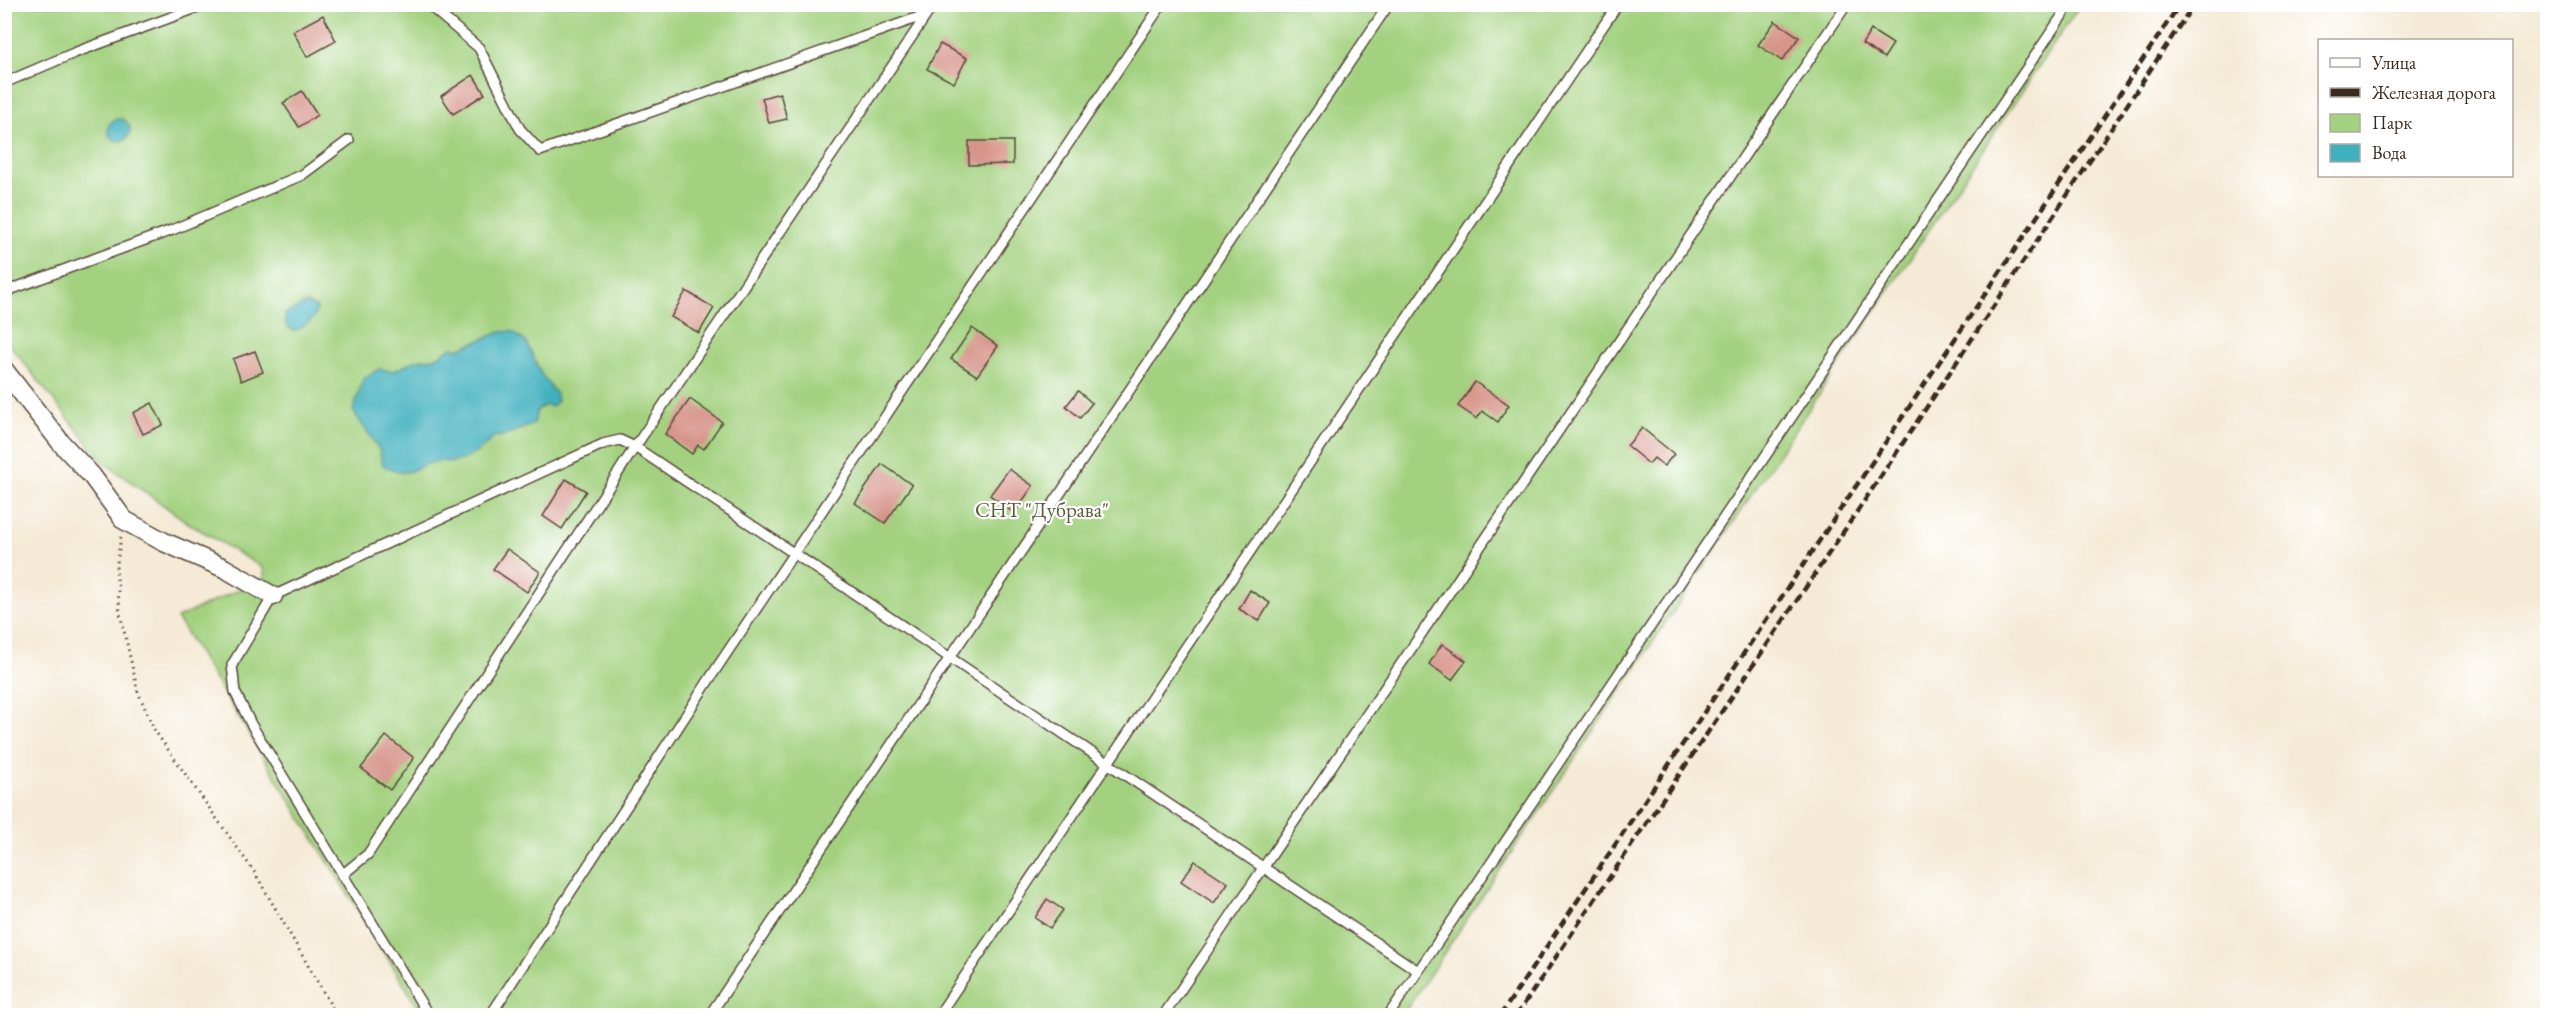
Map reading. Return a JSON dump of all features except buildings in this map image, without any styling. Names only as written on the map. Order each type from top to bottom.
[{"type":"street","points":[[4,370],[62,444],[92,476],[124,520],[164,542],[224,568],[273,597]]},
{"type":"lane","points":[[4,84],[74,53],[207,4]]},
{"type":"lane","points":[[415,4],[430,6],[479,48],[520,129],[540,151],[925,15]]},
{"type":"lane","points":[[342,875],[368,854],[635,447],[934,4]]},
{"type":"lane","points":[[490,1016],[718,666],[1162,4]]},
{"type":"lane","points":[[709,1016],[1389,4]]},
{"type":"lane","points":[[939,1016],[1107,762],[1618,4]]},
{"type":"lane","points":[[1163,1016],[1262,866],[1847,4]]},
{"type":"lane","points":[[1389,1016],[2070,4]]},
{"type":"lane","points":[[4,291],[172,230],[302,175],[349,140]]},
{"type":"lane","points":[[429,1016],[251,724],[232,680],[232,665],[273,597],[603,444],[620,440],[635,447],[952,657],[1418,971]]},
{"type":"path","points":[[124,520],[116,568],[120,613],[138,692],[154,731],[255,873],[337,1016]]},
{"type":"green space","name":"СНТ \"Дубрава\"","points":[[4,5],[2080,5],[1402,1016],[423,1015],[177,618],[265,578],[263,568],[187,522],[103,462],[5,339]]},
{"type":"water","points":[[119,119],[127,122],[130,130],[127,138],[119,141],[111,138],[108,130],[111,122]]},
{"type":"water","points":[[307,303],[317,308],[314,316],[306,325],[294,331],[286,324],[285,314]]},
{"type":"water","points":[[512,331],[526,342],[542,375],[556,394],[557,401],[553,407],[546,405],[537,410],[534,424],[500,437],[495,436],[481,449],[458,461],[438,461],[405,472],[398,472],[382,464],[379,449],[353,411],[363,379],[379,369],[394,371],[416,360],[435,358],[452,347],[458,349],[500,332]]},
{"type":"railway","points":[[1500,1016],[2180,4]]},
{"type":"railway","points":[[1516,1016],[1875,485],[2194,4]]}]
